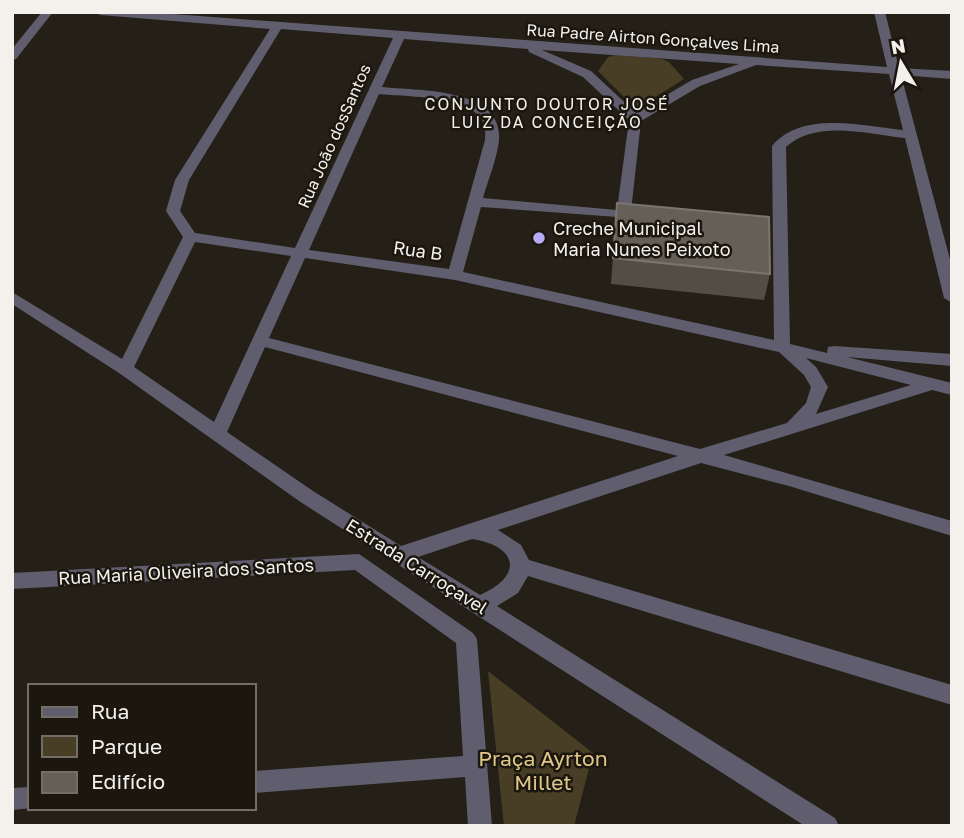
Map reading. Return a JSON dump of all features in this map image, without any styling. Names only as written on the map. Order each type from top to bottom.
[{"type":"street","points":[[12,57],[48,12]]},
{"type":"street","name":"Rua Padre Airton Gonçalves Lima","points":[[100,12],[952,75]]},
{"type":"street","points":[[879,12],[909,135],[948,258],[952,298]]},
{"type":"street","points":[[125,369],[190,237],[173,211],[182,180],[277,26]]},
{"type":"street","name":"Rua João dosSantos","points":[[217,434],[400,35]]},
{"type":"street","points":[[520,44],[587,74],[635,120]]},
{"type":"street","points":[[587,74],[606,51]]},
{"type":"street","points":[[667,56],[696,83]]},
{"type":"street","points":[[624,214],[635,120],[661,101],[696,83],[760,62]]},
{"type":"street","points":[[373,90],[455,98],[477,107],[492,122],[492,140],[455,275]]},
{"type":"street","points":[[788,427],[807,414],[817,401],[820,387],[802,363],[782,347],[773,230],[779,146],[786,137],[798,131],[815,128],[909,135]]},
{"type":"street","points":[[476,202],[650,217]]},
{"type":"street","name":"Rua B","points":[[190,237],[455,275],[782,347]]},
{"type":"street","name":"Estrada Carroçavel","points":[[12,298],[125,369],[306,496],[827,826]]},
{"type":"street","points":[[261,341],[789,479],[952,529]]},
{"type":"street","points":[[782,347],[952,360]]},
{"type":"street","points":[[782,347],[952,388]]},
{"type":"street","points":[[399,555],[788,427],[932,384]]},
{"type":"street","points":[[471,531],[488,533],[503,540],[514,549],[519,565],[517,579],[509,588],[478,605]]},
{"type":"street","name":"Rua Maria Oliveira dos Santos","points":[[12,581],[359,562],[466,639],[475,766]]},
{"type":"street","points":[[519,565],[952,695]]},
{"type":"street","points":[[256,782],[475,766],[480,826]]},
{"type":"green space","points":[[616,55],[662,59],[669,62],[684,79],[636,109],[598,71],[608,57]]},
{"type":"green space","name":"Praça Ayrton Millet","points":[[488,671],[593,753],[574,826],[504,826]]},
{"type":"building","points":[[617,203],[769,217],[770,274],[613,258]]},
{"type":"place","name":"Creche Municipal Maria Nunes Peixoto","points":[[539,238]]},
{"type":"district","name":"CONJUNTO DOUTOR JOSÉ LUIZ DA CONCEIÇÃO","points":[[547,113]]}]
